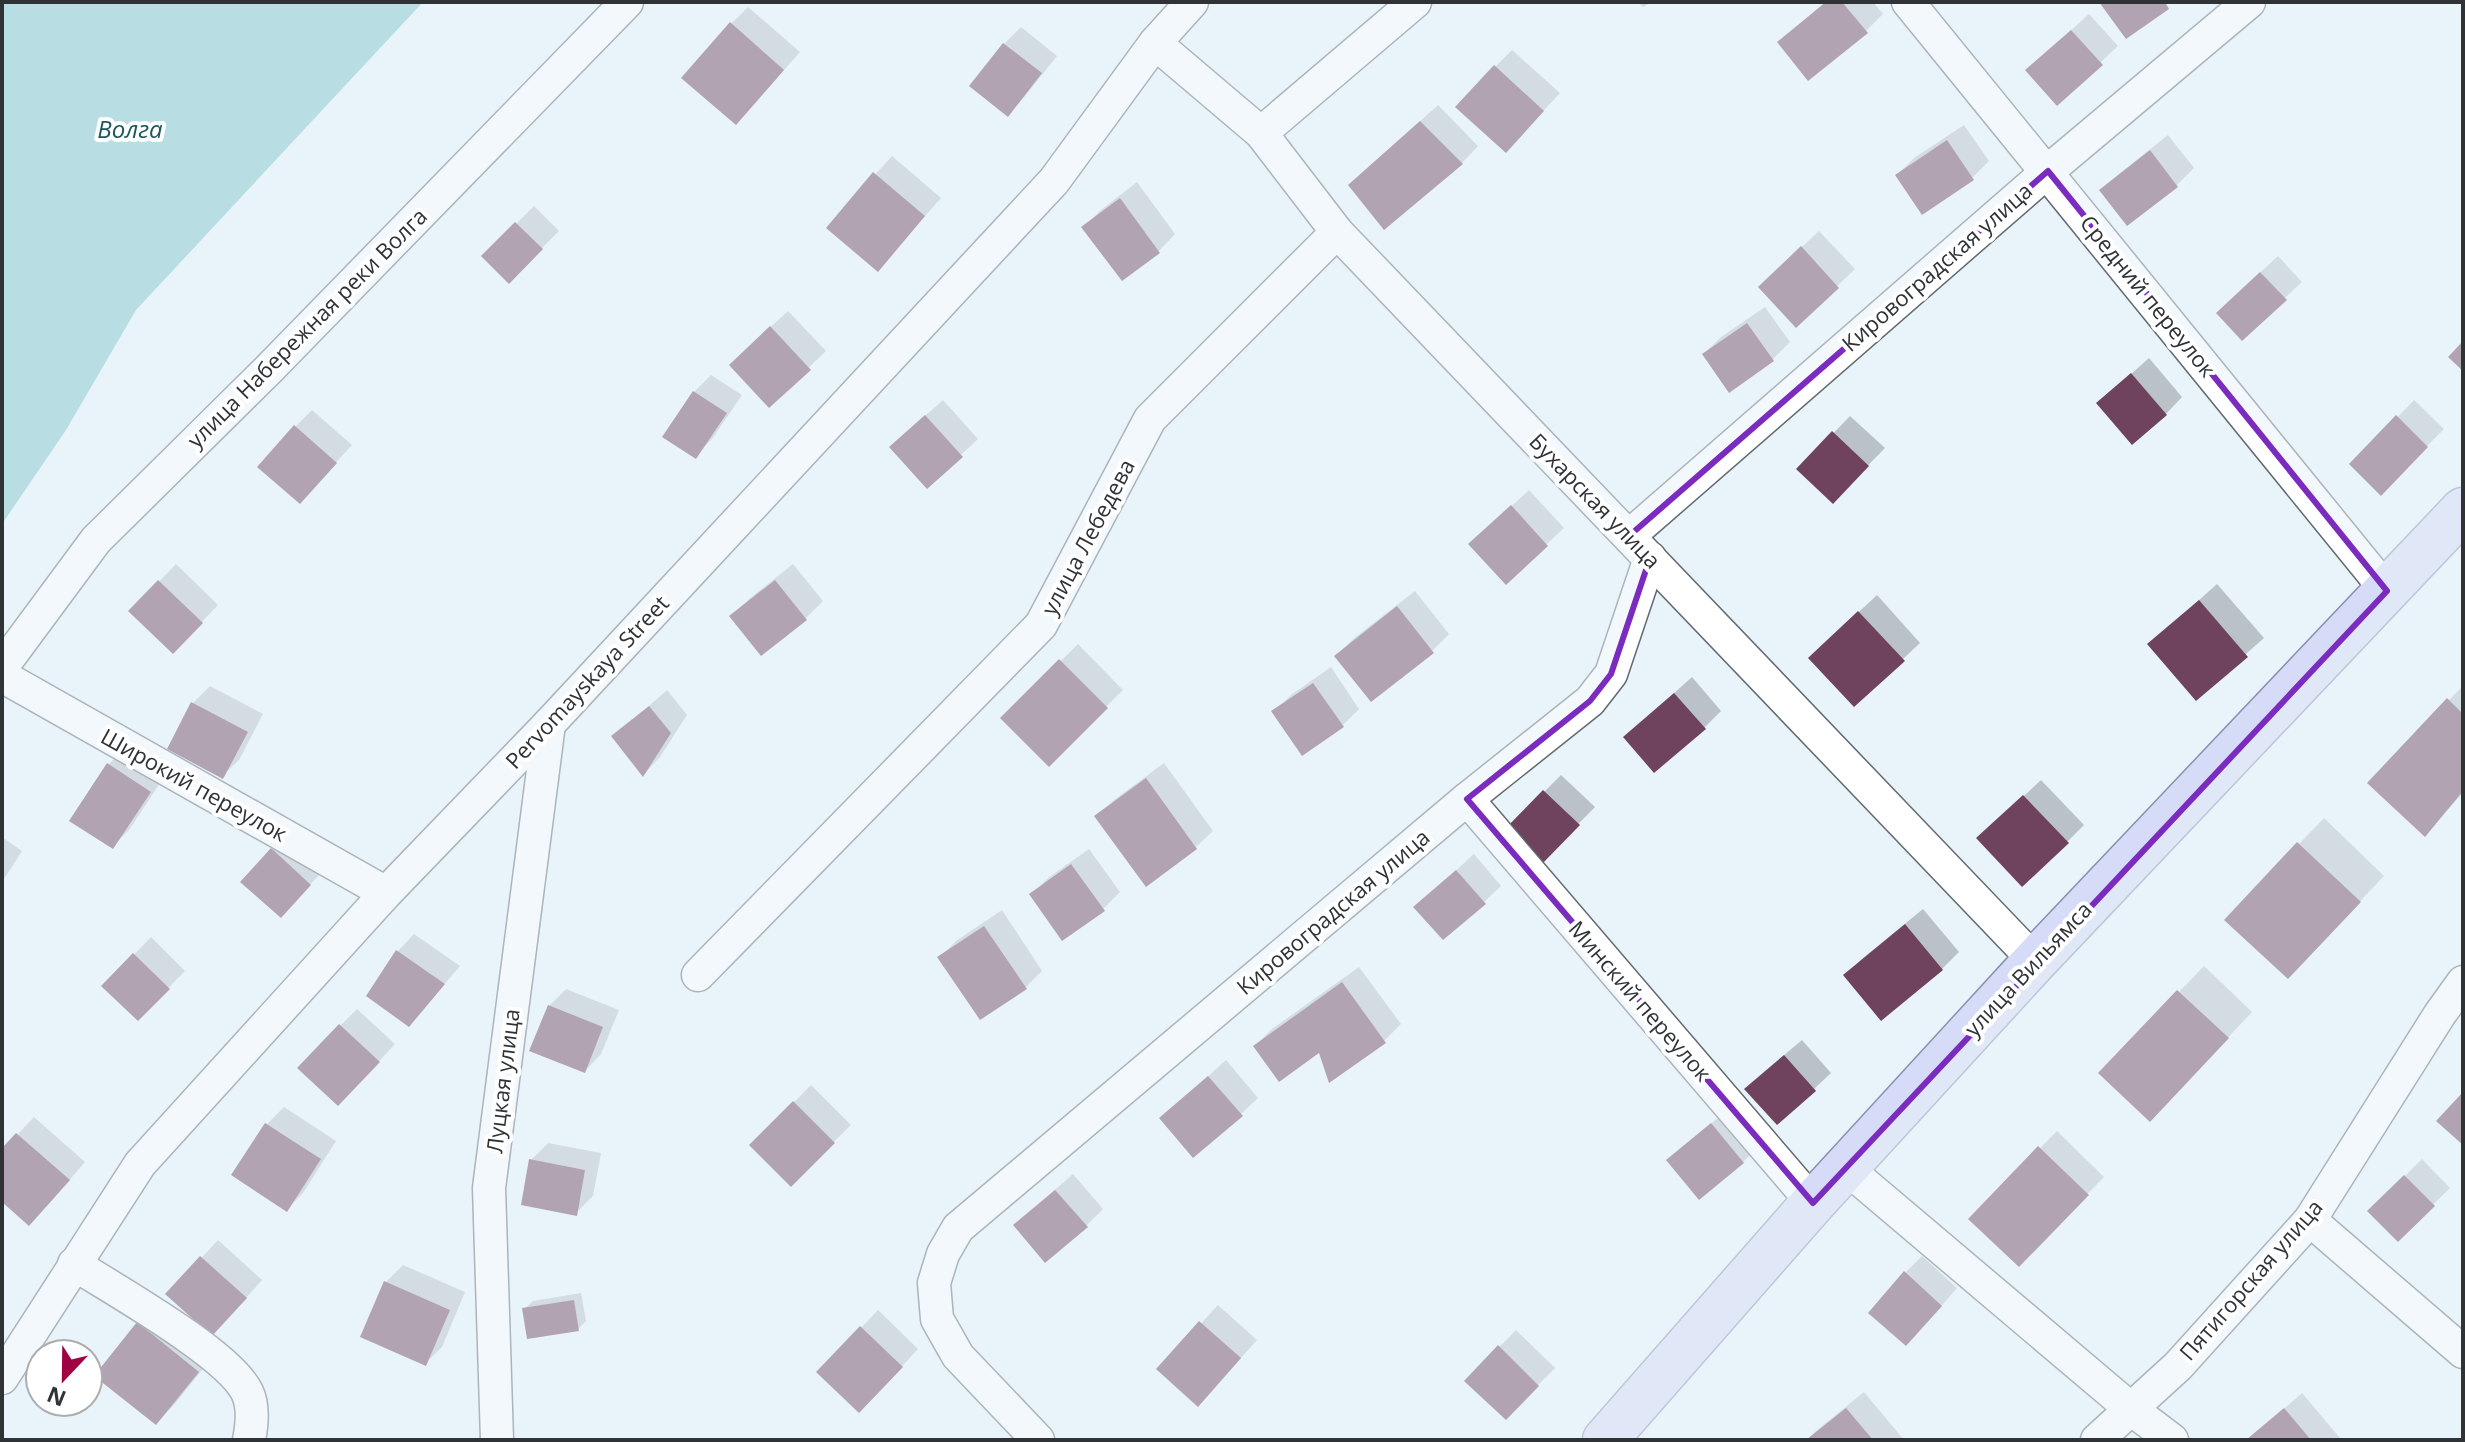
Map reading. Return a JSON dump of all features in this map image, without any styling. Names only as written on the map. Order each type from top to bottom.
[{"type":"main road","name":"улица Вильямса","points":[[1605,1440],[1845,1167],[2035,961],[2463,510]]},
{"type":"street","name":"улица Набережная реки Волга","points":[[2,667],[96,540],[269,369],[627,2]]},
{"type":"street","name":"Pervomayskaya Street","points":[[2,1378],[140,1164],[386,893],[549,724],[1054,181],[1155,43],[1192,2]]},
{"type":"street","points":[[1261,133],[1415,2]]},
{"type":"street","name":"Средний переулок","points":[[1908,2],[2387,591]]},
{"type":"street","name":"Кировоградская улица","points":[[1038,1440],[958,1356],[937,1319],[934,1283],[943,1254],[958,1228],[1467,799],[1590,701],[1611,674],[1640,547],[2048,171],[2249,2]]},
{"type":"street","name":"Бухарская улица","points":[[1155,43],[1261,133],[1337,232],[2035,961]]},
{"type":"street","name":"улица Лебедева","points":[[698,975],[1041,625],[1150,419],[1337,232]]},
{"type":"street","name":"Широкий переулок","points":[[2,676],[386,893]]},
{"type":"street","name":"Луцкая улица","points":[[497,1440],[489,1188],[549,724]]},
{"type":"street","name":"Минский переулок","points":[[1467,799],[1813,1203]]},
{"type":"street","name":"Пятигорская улица","points":[[2097,1440],[2178,1366],[2310,1220],[2463,982]]},
{"type":"street","points":[[1845,1167],[2131,1409],[2172,1440]]},
{"type":"street","points":[[2310,1220],[2463,1352]]},
{"type":"street","points":[[74,1264],[181,1332],[236,1376],[247,1392],[252,1412],[249,1440]]},
{"type":"highlighted area","points":[[2048,171],[2387,591],[1813,1203],[1467,799],[1590,701],[1611,674],[1650,558],[1629,536]]},
{"type":"water","name":"Волга","points":[[2,2],[423,2],[136,310],[66,430],[2,524]]},
{"type":"building","points":[[1826,2],[1842,2],[1868,33],[1808,81],[1777,42]]},
{"type":"building","points":[[2099,2],[2165,2],[2169,9],[2126,39]]},
{"type":"building","points":[[730,22],[784,70],[736,125],[681,78]]},
{"type":"building","points":[[2071,30],[2103,65],[2057,106],[2025,70]]},
{"type":"building","points":[[1003,43],[1042,73],[1008,117],[969,86]]},
{"type":"building","points":[[1494,65],[1544,111],[1506,153],[1455,107]]},
{"type":"building","points":[[1420,121],[1463,164],[1384,230],[1348,185]]},
{"type":"building","points":[[1947,140],[1974,180],[1922,215],[1895,175]]},
{"type":"building","points":[[2150,150],[2178,187],[2127,226],[2099,190]]},
{"type":"building","points":[[873,172],[925,216],[878,272],[826,228]]},
{"type":"building","points":[[1120,198],[1160,253],[1122,281],[1081,227]]},
{"type":"building","points":[[515,222],[543,249],[509,284],[481,256]]},
{"type":"building","points":[[1801,246],[1839,288],[1796,328],[1758,287]]},
{"type":"building","points":[[2260,272],[2287,300],[2242,341],[2216,313]]},
{"type":"building","points":[[1747,323],[1774,361],[1729,393],[1702,354]]},
{"type":"building","points":[[770,326],[811,370],[769,408],[729,365]]},
{"type":"building","points":[[2463,341],[2463,371],[2448,357]]},
{"type":"building","points":[[2131,373],[2167,415],[2132,445],[2096,403]]},
{"type":"building","points":[[693,391],[727,413],[696,459],[662,437]]},
{"type":"building","points":[[925,415],[963,457],[927,489],[889,447]]},
{"type":"building","points":[[2396,415],[2428,447],[2381,496],[2349,464]]},
{"type":"building","points":[[294,425],[337,463],[300,504],[257,467]]},
{"type":"building","points":[[1832,431],[1869,466],[1833,504],[1796,469]]},
{"type":"building","points":[[1511,505],[1548,546],[1506,585],[1468,544]]},
{"type":"building","points":[[158,580],[203,623],[173,654],[128,611]]},
{"type":"building","points":[[775,580],[807,620],[761,656],[729,616]]},
{"type":"building","points":[[2199,600],[2248,657],[2196,701],[2147,644]]},
{"type":"building","points":[[1397,606],[1434,653],[1371,702],[1334,656]]},
{"type":"building","points":[[1858,611],[1905,661],[1854,707],[1808,658]]},
{"type":"building","points":[[1059,659],[1108,708],[1049,767],[1000,718]]},
{"type":"building","points":[[1313,683],[1344,727],[1302,756],[1271,711]]},
{"type":"building","points":[[1674,693],[1706,729],[1654,773],[1623,737]]},
{"type":"building","points":[[2447,698],[2463,714],[2463,791],[2425,837],[2367,783]]},
{"type":"building","points":[[191,702],[248,732],[223,779],[167,749]]},
{"type":"building","points":[[649,706],[671,733],[643,777],[611,736]]},
{"type":"building","points":[[107,763],[151,792],[113,849],[69,821]]},
{"type":"building","points":[[1146,778],[1197,849],[1146,887],[1094,816]]},
{"type":"building","points":[[1543,790],[1580,825],[1540,866],[1504,830]]},
{"type":"building","points":[[2023,795],[2069,843],[2022,887],[1976,838]]},
{"type":"building","points":[[2297,842],[2361,902],[2288,979],[2224,920]]},
{"type":"building","points":[[271,848],[311,885],[281,918],[240,882]]},
{"type":"building","points":[[1071,864],[1105,911],[1062,941],[1029,894]]},
{"type":"building","points":[[1456,870],[1486,904],[1443,940],[1413,907]]},
{"type":"building","points":[[1905,924],[1943,970],[1881,1021],[1843,975]]},
{"type":"building","points":[[984,926],[1027,989],[980,1020],[937,957]]},
{"type":"building","points":[[396,950],[445,984],[409,1027],[366,996]]},
{"type":"building","points":[[133,953],[170,989],[138,1021],[101,986]]},
{"type":"building","points":[[1342,982],[1386,1043],[1329,1083],[1319,1053],[1279,1082],[1253,1046]]},
{"type":"building","points":[[2177,990],[2229,1038],[2150,1122],[2098,1073]]},
{"type":"building","points":[[548,1005],[603,1027],[585,1073],[529,1051]]},
{"type":"building","points":[[339,1024],[380,1062],[338,1106],[297,1068]]},
{"type":"building","points":[[1784,1055],[1816,1091],[1777,1125],[1744,1089]]},
{"type":"building","points":[[1208,1076],[1243,1116],[1193,1158],[1159,1118]]},
{"type":"building","points":[[2463,1092],[2463,1145],[2436,1121]]},
{"type":"building","points":[[793,1101],[835,1143],[791,1187],[749,1145]]},
{"type":"building","points":[[265,1123],[321,1159],[287,1212],[231,1175]]},
{"type":"building","points":[[1711,1123],[1744,1163],[1699,1200],[1666,1160]]},
{"type":"building","points":[[16,1133],[70,1180],[29,1226],[2,1202],[2,1148]]},
{"type":"building","points":[[2038,1146],[2089,1195],[2019,1267],[1968,1219]]},
{"type":"building","points":[[529,1159],[585,1170],[577,1216],[521,1205]]},
{"type":"building","points":[[2404,1175],[2435,1206],[2398,1242],[2367,1211]]},
{"type":"building","points":[[1055,1190],[1088,1227],[1045,1263],[1013,1225]]},
{"type":"building","points":[[200,1256],[247,1298],[212,1336],[165,1294]]},
{"type":"building","points":[[1904,1271],[1942,1306],[1906,1346],[1868,1313]]},
{"type":"building","points":[[384,1281],[450,1310],[426,1366],[360,1337]]},
{"type":"building","points":[[574,1300],[579,1331],[527,1339],[522,1308]]},
{"type":"building","points":[[1199,1321],[1241,1358],[1198,1407],[1156,1369]]},
{"type":"building","points":[[137,1322],[199,1372],[156,1425],[104,1384],[104,1363]]},
{"type":"building","points":[[860,1326],[903,1367],[859,1413],[816,1372]]},
{"type":"building","points":[[1498,1345],[1539,1386],[1506,1420],[1464,1381]]},
{"type":"building","points":[[1846,1408],[1873,1440],[1806,1440]]},
{"type":"building","points":[[2284,1408],[2311,1440],[2246,1440]]}]
